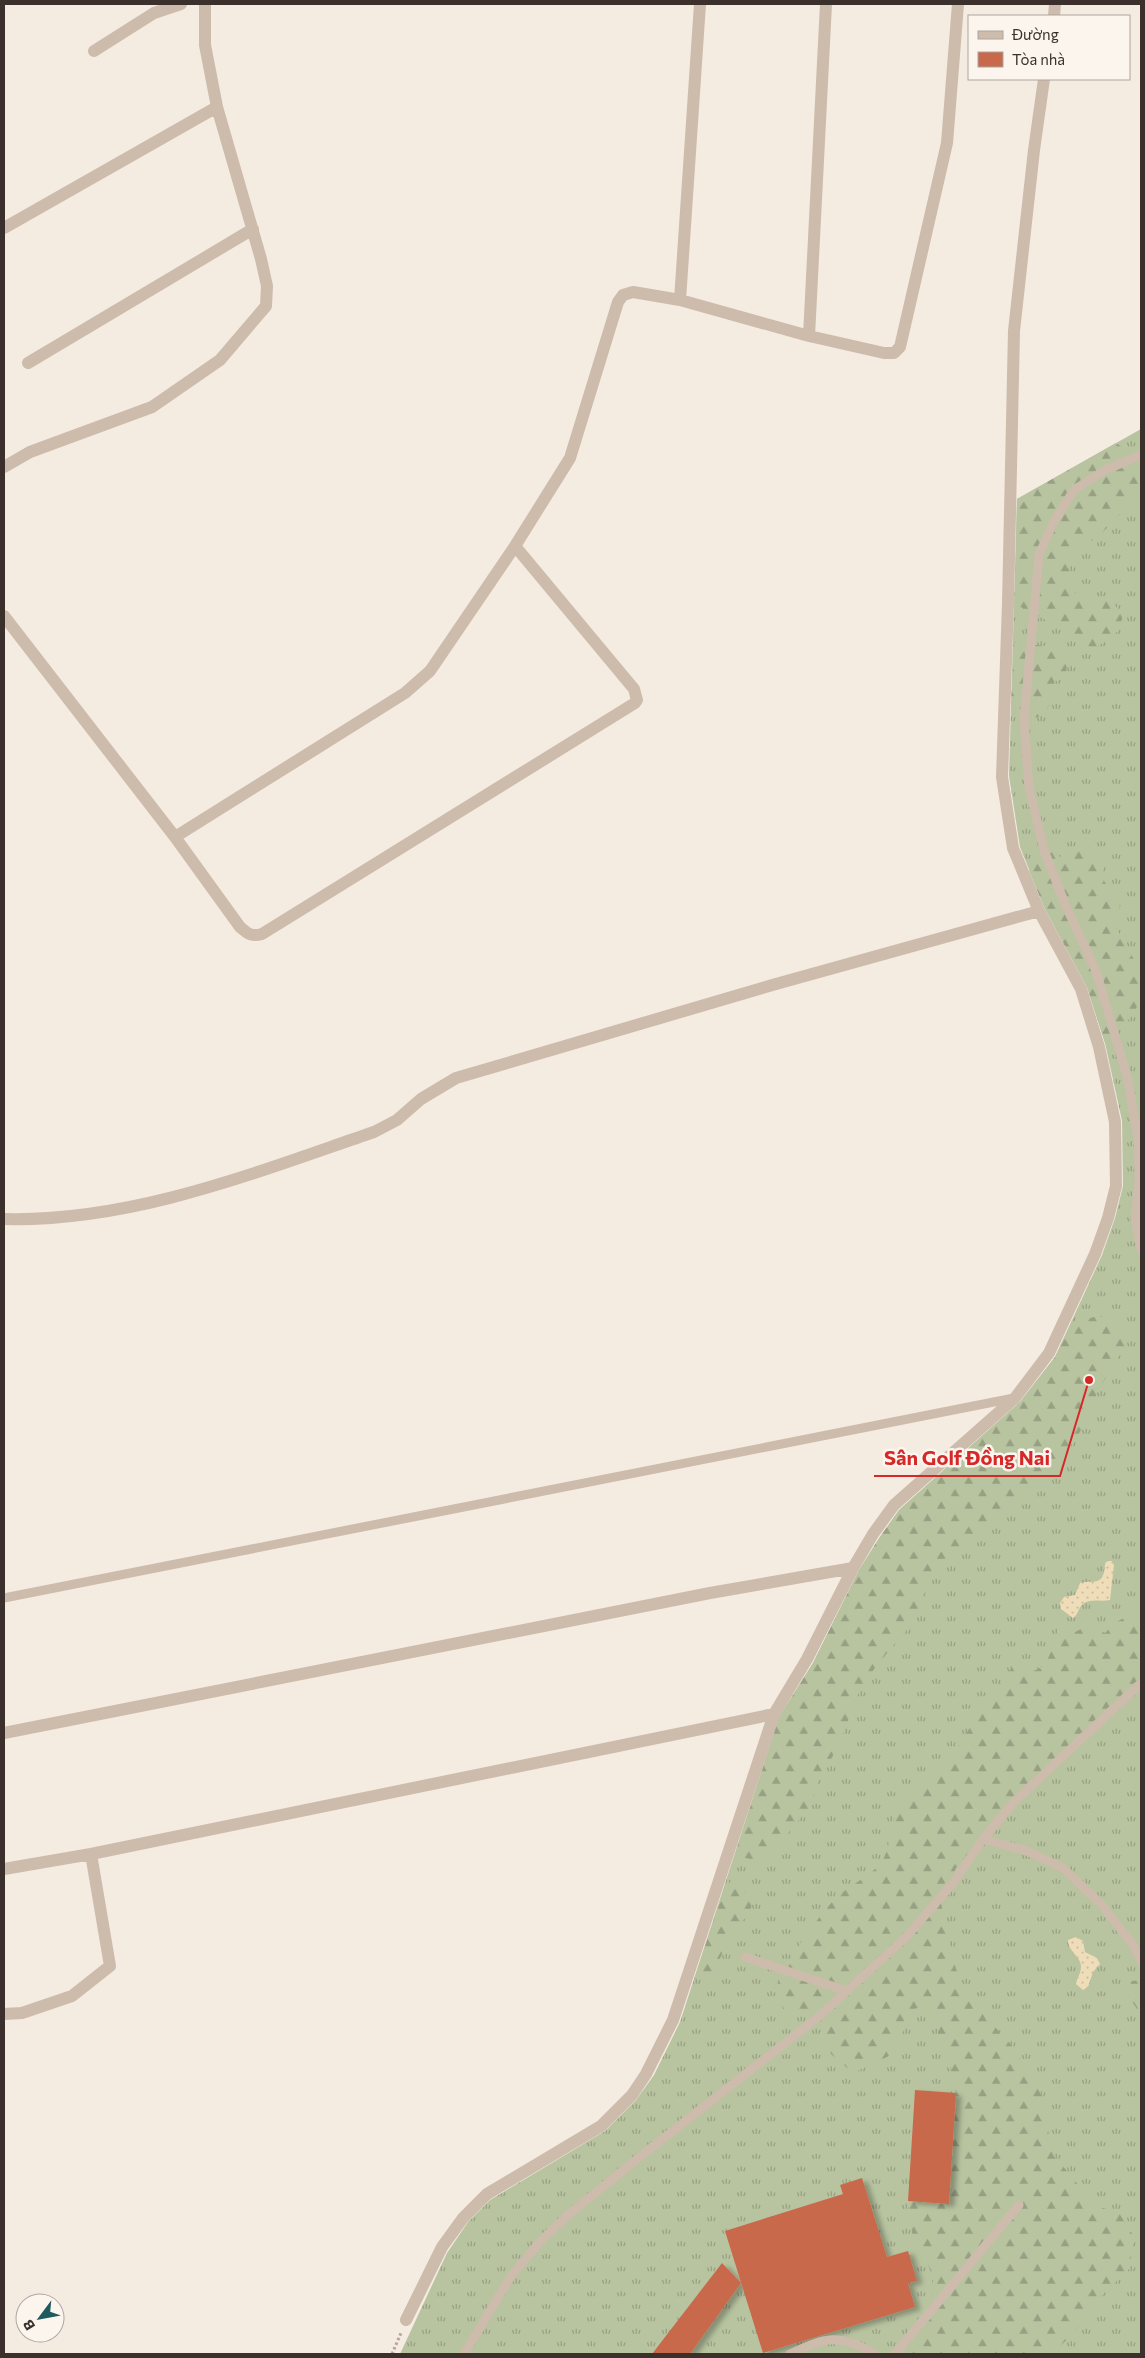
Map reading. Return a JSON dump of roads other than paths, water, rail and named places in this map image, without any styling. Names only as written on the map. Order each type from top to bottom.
[{"type":"street","points":[[94,52],[154,13],[181,4]]},
{"type":"street","points":[[4,467],[30,452],[152,407],[220,360],[266,306],[267,286],[253,229],[217,107],[204,45],[205,4]]},
{"type":"street","points":[[680,300],[700,4]]},
{"type":"street","points":[[809,336],[826,4]]},
{"type":"street","points":[[175,837],[405,693],[430,671],[515,546],[570,458],[618,302],[623,295],[633,292],[680,300],[809,336],[884,354],[894,353],[900,347],[947,143],[958,4]]},
{"type":"street","points":[[406,2320],[442,2248],[463,2218],[487,2194],[601,2126],[632,2095],[646,2074],[673,2020],[774,1714],[816,1641],[853,1568],[873,1534],[894,1505],[1015,1398],[1049,1353],[1095,1254],[1116,1186],[1115,1122],[1099,1047],[1081,989],[1039,911],[1013,848],[1002,777],[1008,612],[1014,331],[1034,150],[1044,80]]},
{"type":"street","points":[[4,228],[217,107]]},
{"type":"street","points":[[28,363],[253,229]]},
{"type":"street","points":[[4,616],[175,837],[240,927],[248,934],[255,936],[262,934],[632,707],[637,700],[634,690],[515,546]]},
{"type":"street","points":[[4,1219],[61,1219],[123,1209],[183,1196],[374,1132],[397,1120],[421,1099],[456,1078],[766,987],[1039,911]]},
{"type":"street","points":[[4,1733],[710,1593],[853,1568]]},
{"type":"street","points":[[4,1869],[90,1854],[774,1714]]},
{"type":"street","points":[[4,2014],[22,2013],[72,1996],[110,1966],[90,1854]]},
{"type":"lane","points":[[1141,455],[1105,470],[1074,490],[1054,521],[1039,555],[1024,719],[1029,788],[1048,860],[1102,990],[1128,1080],[1140,1139],[1135,1219],[1141,1250]]},
{"type":"lane","points":[[4,1598],[1015,1398]]},
{"type":"lane","points":[[464,2354],[511,2276],[539,2243],[568,2215],[816,2018],[905,1938],[929,1912],[983,1839],[1014,1802],[1141,1683]]},
{"type":"lane","points":[[983,1839],[1026,1851],[1063,1868],[1102,1906],[1133,1945],[1141,1961]]},
{"type":"lane","points":[[745,1957],[847,1991]]},
{"type":"lane","points":[[895,2354],[1019,2205]]},
{"type":"lane","points":[[790,2354],[817,2343],[834,2339],[858,2344],[875,2354]]},
{"type":"place","name":"Sân Golf Đồng Nai","points":[[1089,1380]]}]
